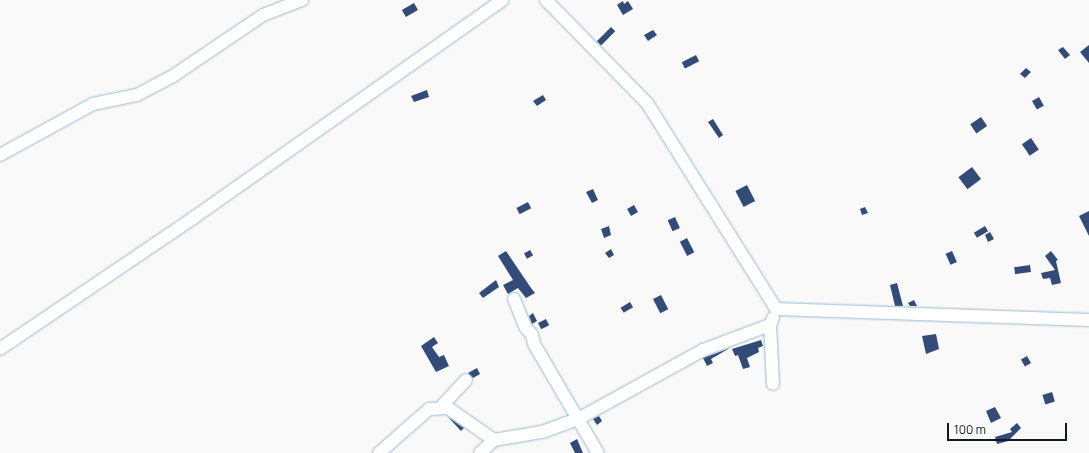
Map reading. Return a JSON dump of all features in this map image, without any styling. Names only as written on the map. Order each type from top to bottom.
[{"type":"street","points":[[0,155],[93,104],[137,95],[173,76],[263,15],[302,0]]},
{"type":"street","points":[[0,348],[192,219],[502,0]]},
{"type":"street","points":[[546,0],[646,103],[776,309]]},
{"type":"street","points":[[514,299],[526,328],[532,335],[534,344],[598,453]]},
{"type":"street","points":[[776,309],[1089,320]]},
{"type":"street","points":[[773,384],[770,325],[776,309]]},
{"type":"street","points":[[480,453],[494,440],[542,432],[578,418],[703,350],[770,325]]},
{"type":"street","points":[[440,408],[466,380]]},
{"type":"street","points":[[379,453],[429,409],[448,408],[494,440]]},
{"type":"building","points":[[623,1],[624,4],[628,1],[633,9],[623,15],[617,5]]},
{"type":"building","points":[[414,3],[418,10],[406,17],[402,10]]},
{"type":"building","points":[[611,27],[615,31],[601,45],[597,41]]},
{"type":"building","points":[[653,30],[657,35],[648,41],[644,35]]},
{"type":"building","points":[[1089,45],[1089,63],[1080,52]]},
{"type":"building","points":[[1063,47],[1070,55],[1065,59],[1058,50]]},
{"type":"building","points":[[696,55],[699,61],[685,69],[682,62]]},
{"type":"building","points":[[1026,68],[1031,72],[1025,78],[1020,74]]},
{"type":"building","points":[[427,90],[429,97],[414,102],[411,96]]},
{"type":"building","points":[[543,95],[546,100],[537,106],[533,101]]},
{"type":"building","points":[[1039,97],[1044,106],[1037,110],[1032,101]]},
{"type":"building","points":[[981,117],[987,126],[976,133],[970,124]]},
{"type":"building","points":[[713,119],[723,135],[719,138],[708,122]]},
{"type":"building","points":[[1031,138],[1039,150],[1030,156],[1022,144]]},
{"type":"building","points":[[972,167],[981,179],[967,189],[958,177]]},
{"type":"building","points":[[747,185],[755,201],[744,207],[735,191]]},
{"type":"building","points":[[593,189],[598,200],[592,203],[586,192]]},
{"type":"building","points":[[528,202],[531,208],[520,214],[516,208]]},
{"type":"building","points":[[634,205],[638,212],[631,216],[627,209]]},
{"type":"building","points":[[865,207],[868,213],[862,215],[860,209]]},
{"type":"building","points":[[1089,211],[1089,236],[1079,216]]},
{"type":"building","points":[[675,217],[680,228],[673,231],[668,220]]},
{"type":"building","points":[[609,226],[611,235],[604,238],[601,229]]},
{"type":"building","points":[[985,226],[988,231],[977,238],[974,233]]},
{"type":"building","points":[[990,232],[994,239],[988,242],[985,235]]},
{"type":"building","points":[[687,238],[694,252],[687,256],[680,242]]},
{"type":"building","points":[[611,249],[614,255],[609,258],[605,253]]},
{"type":"building","points":[[530,250],[533,255],[527,259],[524,254]]},
{"type":"building","points":[[506,251],[535,293],[526,298],[518,288],[508,294],[503,285],[513,280],[498,256]]},
{"type":"building","points":[[952,251],[957,262],[950,265],[946,254]]},
{"type":"building","points":[[1051,251],[1058,260],[1056,261],[1061,283],[1052,285],[1050,278],[1043,279],[1041,273],[1055,270],[1045,256]]},
{"type":"building","points":[[1030,265],[1031,272],[1015,274],[1014,267]]},
{"type":"building","points":[[496,280],[499,287],[483,298],[479,293]]},
{"type":"building","points":[[897,283],[903,306],[895,306],[890,285]]},
{"type":"building","points":[[661,295],[668,309],[660,313],[653,299]]},
{"type":"building","points":[[914,300],[917,306],[910,306],[908,303]]},
{"type":"building","points":[[630,302],[633,307],[624,313],[621,308]]},
{"type":"building","points":[[533,313],[537,321],[532,324],[529,316]]},
{"type":"building","points":[[546,319],[549,325],[541,329],[538,323]]},
{"type":"building","points":[[936,334],[939,349],[926,354],[922,336]]},
{"type":"building","points":[[434,337],[438,343],[432,347],[439,357],[444,355],[449,366],[436,372],[421,346]]},
{"type":"building","points":[[761,340],[763,346],[758,348],[759,352],[747,358],[750,367],[743,369],[738,355],[735,356],[732,349]]},
{"type":"building","points":[[730,348],[711,359],[713,363],[707,366],[703,358]]},
{"type":"building","points":[[1027,356],[1031,363],[1025,366],[1021,360]]},
{"type":"building","points":[[477,368],[480,374],[473,378],[468,373]]},
{"type":"building","points":[[1052,392],[1055,402],[1045,404],[1042,395]]},
{"type":"building","points":[[995,407],[1001,418],[991,423],[986,411]]},
{"type":"building","points":[[599,416],[602,421],[597,425],[593,419]]},
{"type":"building","points":[[448,417],[464,428],[461,431]]},
{"type":"building","points":[[1017,423],[1021,428],[1008,441],[997,444],[995,437],[1012,432],[1010,429]]},
{"type":"building","points":[[577,439],[583,453],[575,453],[570,443]]}]
